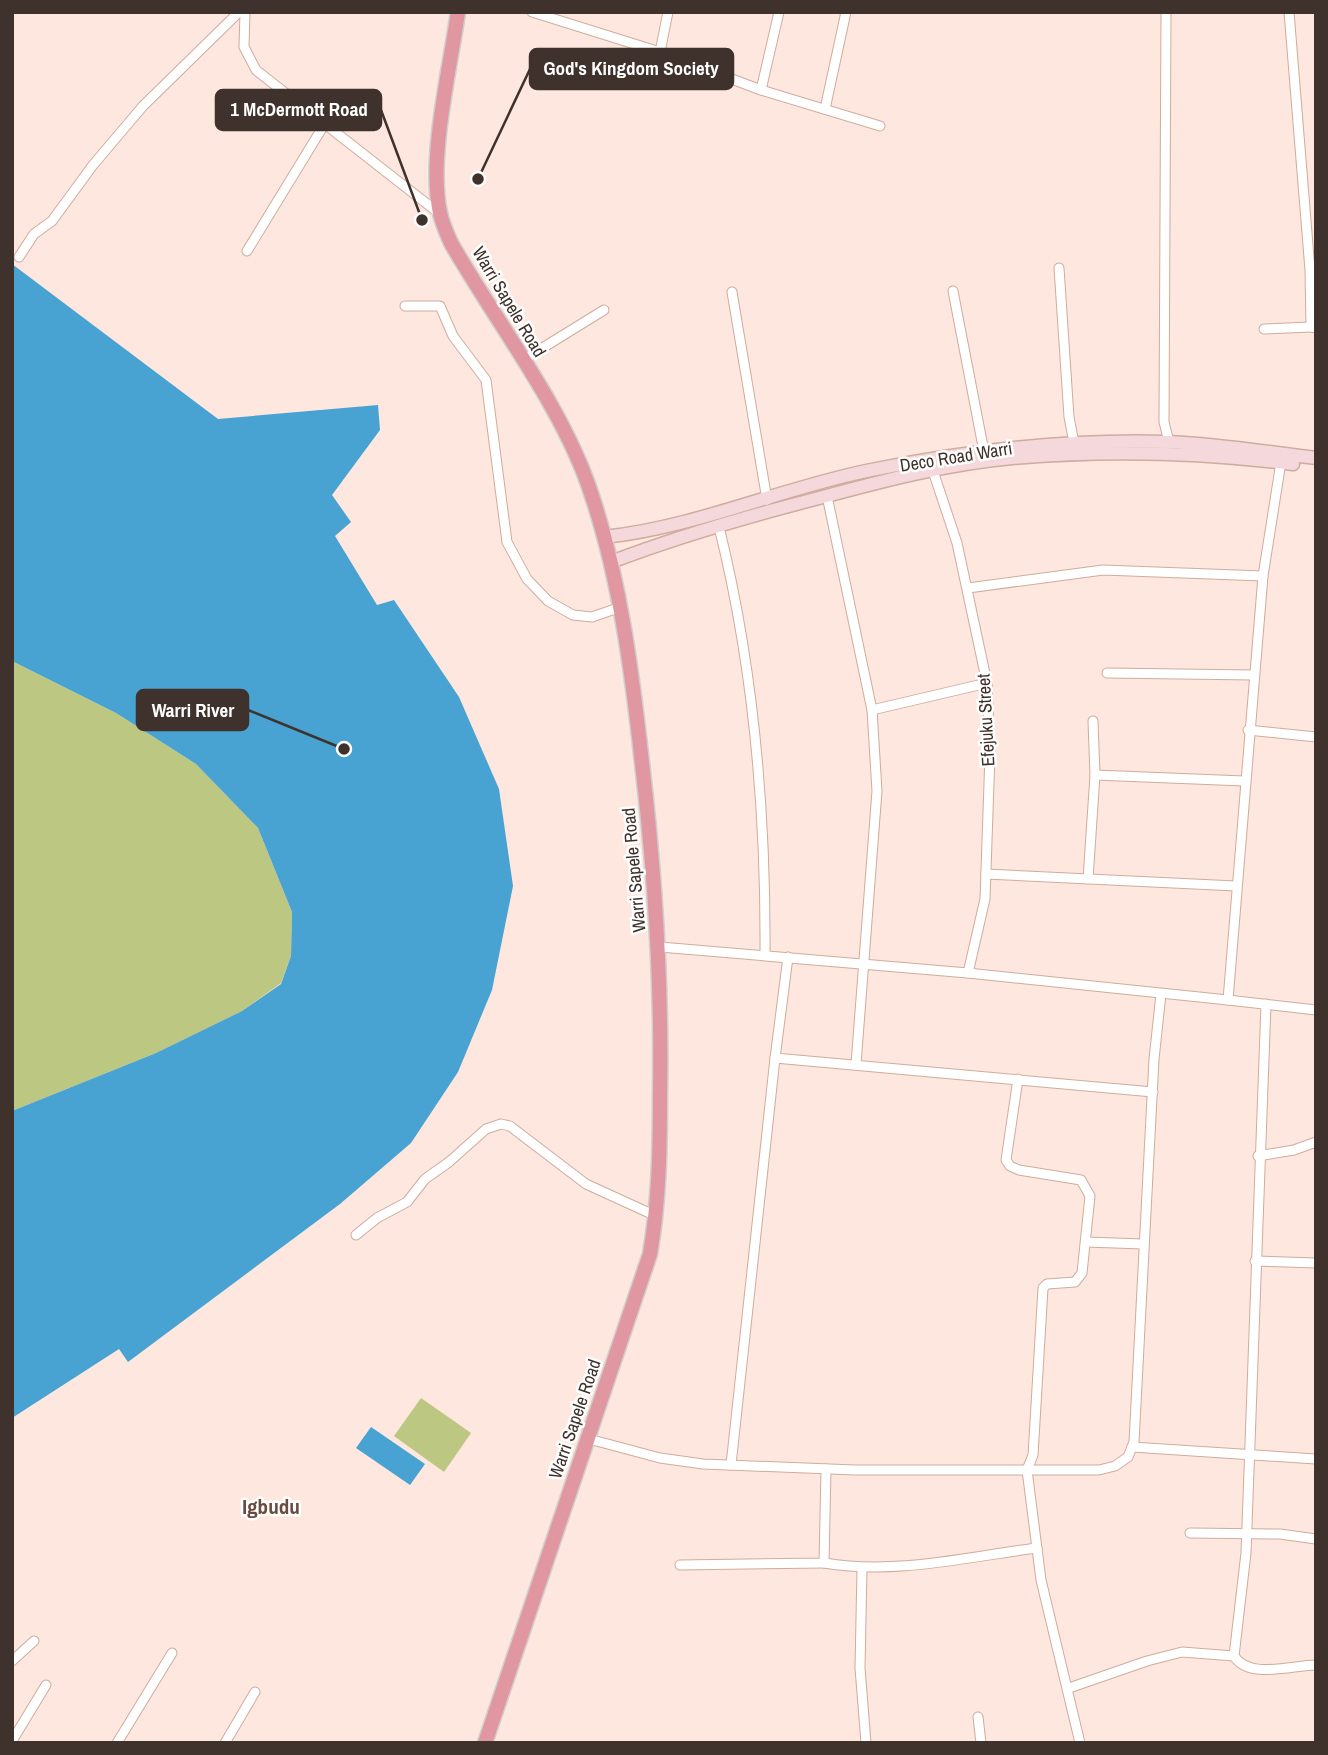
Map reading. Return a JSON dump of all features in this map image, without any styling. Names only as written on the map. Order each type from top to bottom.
[{"type":"highway","name":"Warri Sapele Road","points":[[458,12],[442,121],[437,190],[440,214],[451,243],[572,446],[591,491],[611,562],[631,671],[660,947],[662,1029],[656,1216],[650,1254],[485,1743]]},
{"type":"main road","name":"Deco Road Warri","points":[[604,537],[656,531],[871,470],[1074,443],[1168,442],[1316,458]]},
{"type":"main road","name":"Deco Road Warri","points":[[611,562],[827,496],[985,456],[1156,453],[1316,466]]},
{"type":"street","points":[[19,257],[34,234],[52,221],[93,165],[143,106],[239,12]]},
{"type":"street","points":[[245,12],[244,47],[256,70],[440,214]]},
{"type":"street","points":[[532,12],[660,52],[761,90],[880,126]]},
{"type":"street","points":[[660,52],[668,12]]},
{"type":"street","points":[[761,90],[779,12]]},
{"type":"street","points":[[825,109],[846,12]]},
{"type":"street","points":[[1166,12],[1164,422],[1168,442]]},
{"type":"street","points":[[1264,329],[1313,328],[1289,12]]},
{"type":"street","points":[[247,251],[324,125]]},
{"type":"street","points":[[1059,268],[1069,417],[1074,443]]},
{"type":"street","points":[[953,291],[985,456]]},
{"type":"street","points":[[732,292],[766,500]]},
{"type":"street","points":[[405,306],[440,306],[465,356],[486,380],[507,542],[527,579],[548,601],[573,615],[592,617],[618,608]]},
{"type":"street","points":[[523,360],[604,310]]},
{"type":"street","points":[[1227,1000],[1263,576],[1281,462]]},
{"type":"street","name":"Efejuku Street","points":[[933,471],[968,587],[987,683],[990,754],[985,899],[968,973]]},
{"type":"street","points":[[827,496],[872,710],[877,791],[856,1065]]},
{"type":"street","points":[[719,527],[749,669],[759,758],[766,848],[765,955]]},
{"type":"street","points":[[968,587],[1103,570],[1263,576]]},
{"type":"street","points":[[1107,673],[1254,675]]},
{"type":"street","points":[[872,710],[987,683]]},
{"type":"street","points":[[1088,879],[1095,775],[1093,721]]},
{"type":"street","points":[[1248,730],[1316,737]]},
{"type":"street","points":[[1095,775],[1244,781]]},
{"type":"street","points":[[986,874],[1236,886]]},
{"type":"street","points":[[660,947],[864,963],[1316,1010]]},
{"type":"street","points":[[731,1465],[788,957]]},
{"type":"street","points":[[589,1439],[660,1458],[731,1465],[826,1469],[1099,1470],[1115,1466],[1128,1457],[1138,1405],[1143,1244],[1161,994]]},
{"type":"street","points":[[1266,1004],[1258,1156],[1246,1532],[1234,1656],[1239,1664],[1251,1669],[1316,1665]]},
{"type":"street","points":[[775,1058],[1153,1092]]},
{"type":"street","points":[[1018,1079],[1006,1160],[1010,1166],[1019,1170],[1081,1180],[1090,1196],[1082,1273],[1074,1282],[1047,1284],[1043,1288],[1033,1455],[1027,1470],[1041,1580],[1069,1688],[1080,1743]]},
{"type":"street","points":[[356,1235],[377,1217],[407,1202],[425,1179],[486,1129],[501,1124],[519,1132],[586,1184],[656,1216]]},
{"type":"street","points":[[1258,1156],[1294,1150],[1316,1142]]},
{"type":"street","points":[[1086,1242],[1143,1244]]},
{"type":"street","points":[[1255,1261],[1316,1263]]},
{"type":"street","points":[[1132,1447],[1316,1458]]},
{"type":"street","points":[[824,1563],[826,1469]]},
{"type":"street","points":[[1190,1533],[1246,1532],[1316,1539]]},
{"type":"street","points":[[680,1566],[824,1563],[862,1568],[930,1566],[949,1559],[1037,1548]]},
{"type":"street","points":[[862,1568],[860,1668],[866,1743]]},
{"type":"street","points":[[12,1661],[34,1641]]},
{"type":"street","points":[[1069,1688],[1182,1652],[1234,1656]]},
{"type":"street","points":[[117,1743],[172,1653]]},
{"type":"street","points":[[12,1741],[46,1685]]},
{"type":"street","points":[[225,1743],[255,1692]]},
{"type":"street","points":[[978,1717],[981,1743]]},
{"type":"green space","points":[[12,661],[116,713],[196,764],[258,828],[292,912],[291,956],[281,983],[242,1011],[156,1053],[12,1111]]},
{"type":"green space","points":[[421,1398],[471,1433],[444,1472],[394,1436]]},
{"type":"water","points":[[12,264],[218,419],[378,405],[380,430],[332,495],[351,522],[335,536],[377,605],[394,600],[459,697],[499,789],[513,886],[492,990],[458,1072],[411,1143],[340,1204],[128,1362],[119,1349],[12,1418],[12,1111],[156,1053],[242,1011],[281,984],[291,956],[292,912],[258,828],[196,764],[116,713],[12,661]]},
{"type":"water","points":[[371,1427],[425,1464],[410,1485],[356,1448]]},
{"type":"place","name":"God's Kingdom Society","points":[[478,179]]},
{"type":"place","name":"1 McDermott Road","points":[[422,220]]},
{"type":"place","name":"Warri River","points":[[344,749]]},
{"type":"district","name":"Igbudu","points":[[271,1507]]}]
